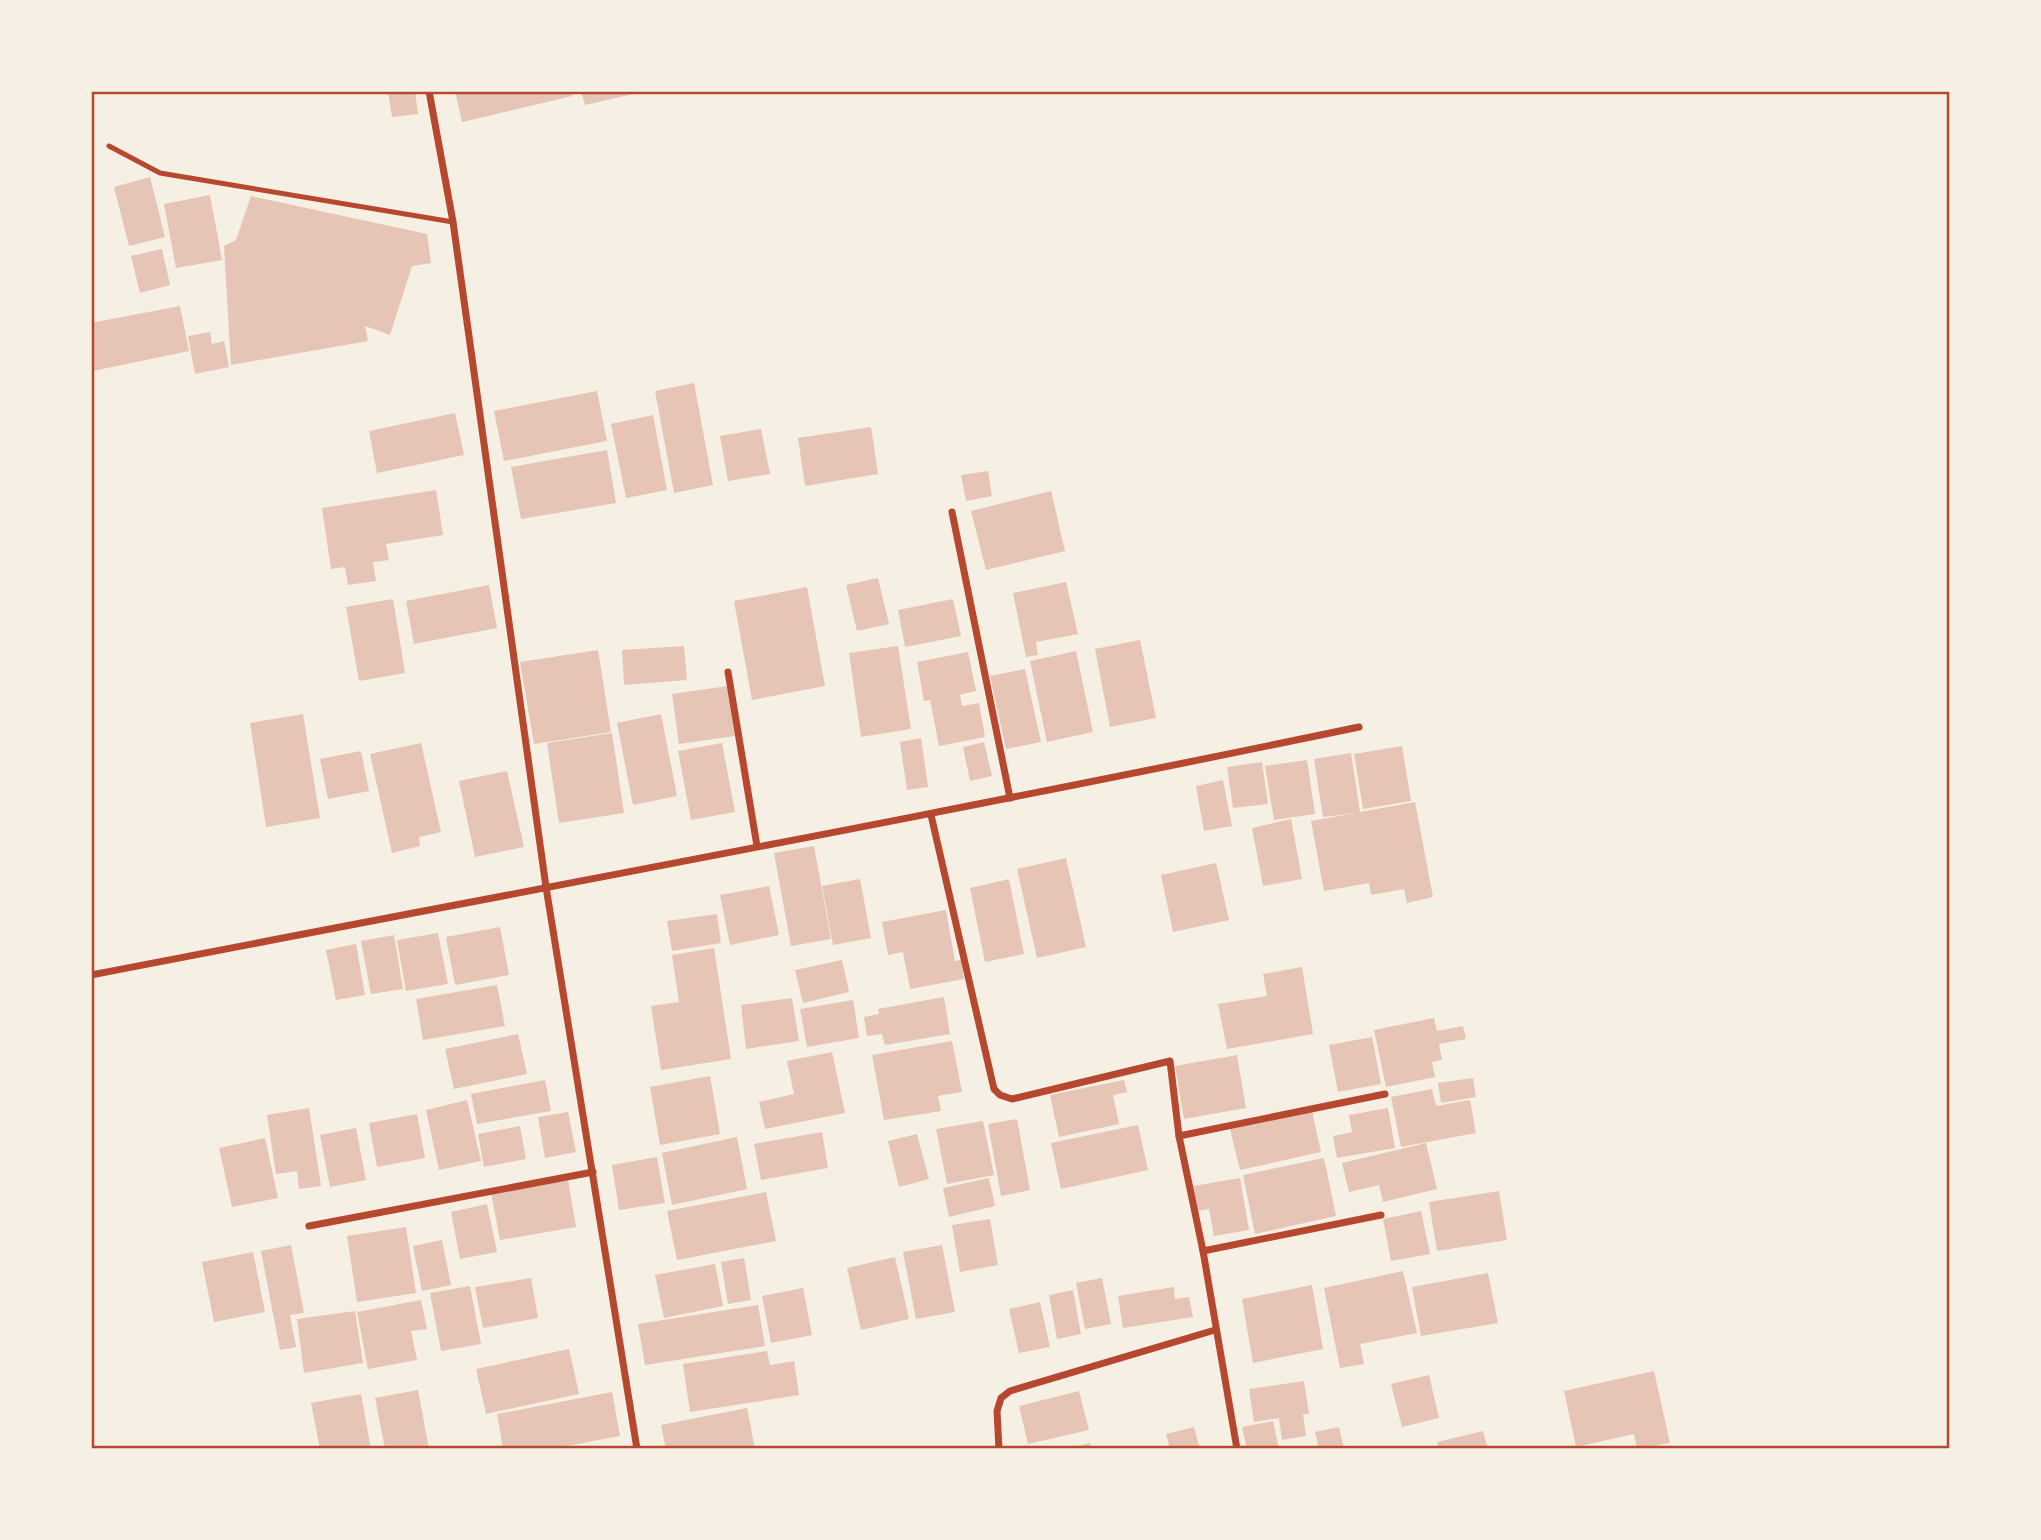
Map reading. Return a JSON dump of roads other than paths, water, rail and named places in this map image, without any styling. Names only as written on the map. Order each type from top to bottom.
[{"type":"street","points":[[429,91],[453,222],[546,887],[637,1449]]},
{"type":"street","points":[[952,512],[1010,797]]},
{"type":"street","points":[[728,672],[757,846]]},
{"type":"street","points":[[91,975],[757,846],[931,815],[1359,727]]},
{"type":"street","points":[[931,815],[994,1088],[1000,1095],[1013,1099],[1170,1061],[1179,1136],[1203,1251],[1237,1449]]},
{"type":"street","points":[[1179,1136],[1385,1094]]},
{"type":"street","points":[[309,1226],[593,1172]]},
{"type":"street","points":[[1203,1251],[1381,1215]]},
{"type":"street","points":[[999,1449],[997,1411],[1001,1398],[1010,1391],[1215,1330]]},
{"type":"lane","points":[[109,146],[160,173],[453,222]]}]
